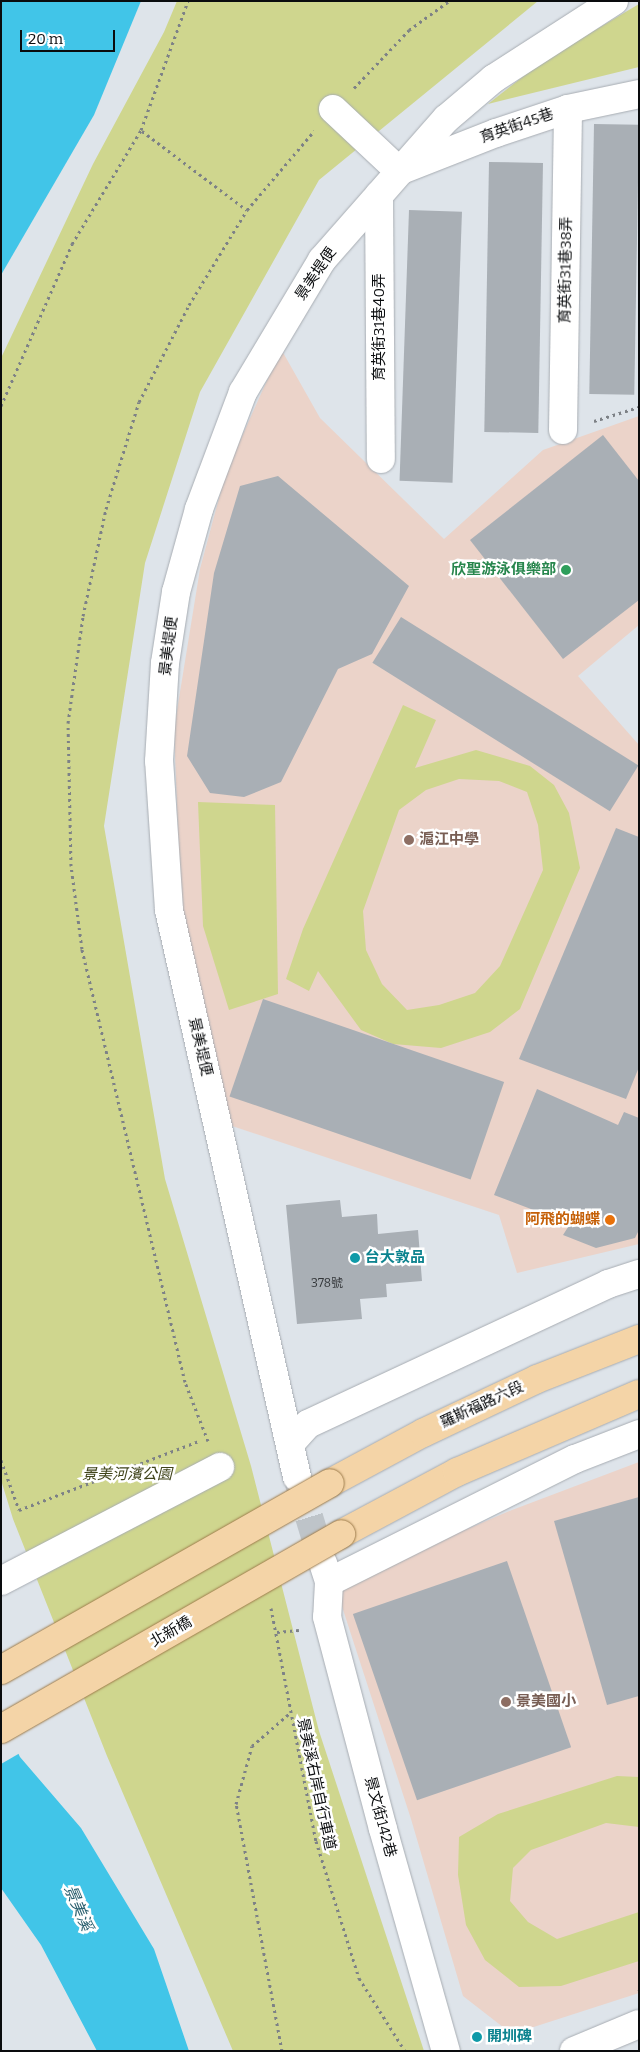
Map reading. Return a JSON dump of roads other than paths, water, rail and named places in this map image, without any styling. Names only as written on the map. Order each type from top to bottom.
[{"type":"main road","name":"羅斯福路六段","points":[[1,1670],[330,1483],[423,1433],[528,1383],[639,1339]]},
{"type":"main road","name":"北新橋","points":[[1,1729],[341,1534],[457,1472],[639,1394]]},
{"type":"street","name":"景美堤便","points":[[297,1477],[169,910],[159,761],[165,663],[176,592],[196,519],[243,392],[322,260],[446,119],[493,79],[593,12],[614,1]]},
{"type":"street","name":"育英街45巷","points":[[399,171],[496,132],[568,109],[639,94]]},
{"type":"street","points":[[333,109],[399,171]]},
{"type":"street","name":"育英街31巷38弄","points":[[563,430],[568,109]]},
{"type":"street","name":"育英街31巷40弄","points":[[379,195],[381,459]]},
{"type":"street","points":[[290,1444],[308,1424],[599,1288],[639,1274]]},
{"type":"street","name":"景文街142巷","points":[[446,2051],[383,1829],[327,1617],[326,1572],[576,1459],[639,1434]]},
{"type":"street","points":[[1,1581],[220,1467]]},
{"type":"street","points":[[574,2051],[639,2024]]},
{"type":"water","points":[[1,1],[141,1],[94,115],[1,275]]},
{"type":"water","name":"景美溪","points":[[1,1718],[20,1757],[81,1828],[154,1949],[189,2051],[97,2051],[41,1945],[1,1888]]},
{"type":"tunnel","points":[[297,1477],[323,1563]]},
{"type":"place","name":"欣聖游泳俱樂部","points":[[566,570]]},
{"type":"place","name":"滬江中學","points":[[409,840]]},
{"type":"place","name":"阿飛的蝴蝶","points":[[610,1220]]},
{"type":"place","name":"台大敦品","points":[[355,1258]]},
{"type":"place","name":"景美國小","points":[[506,1702]]},
{"type":"place","name":"開圳碑","points":[[477,2037]]},
{"type":"park label","name":"景美河濱公園","points":[[127,1475]]}]
